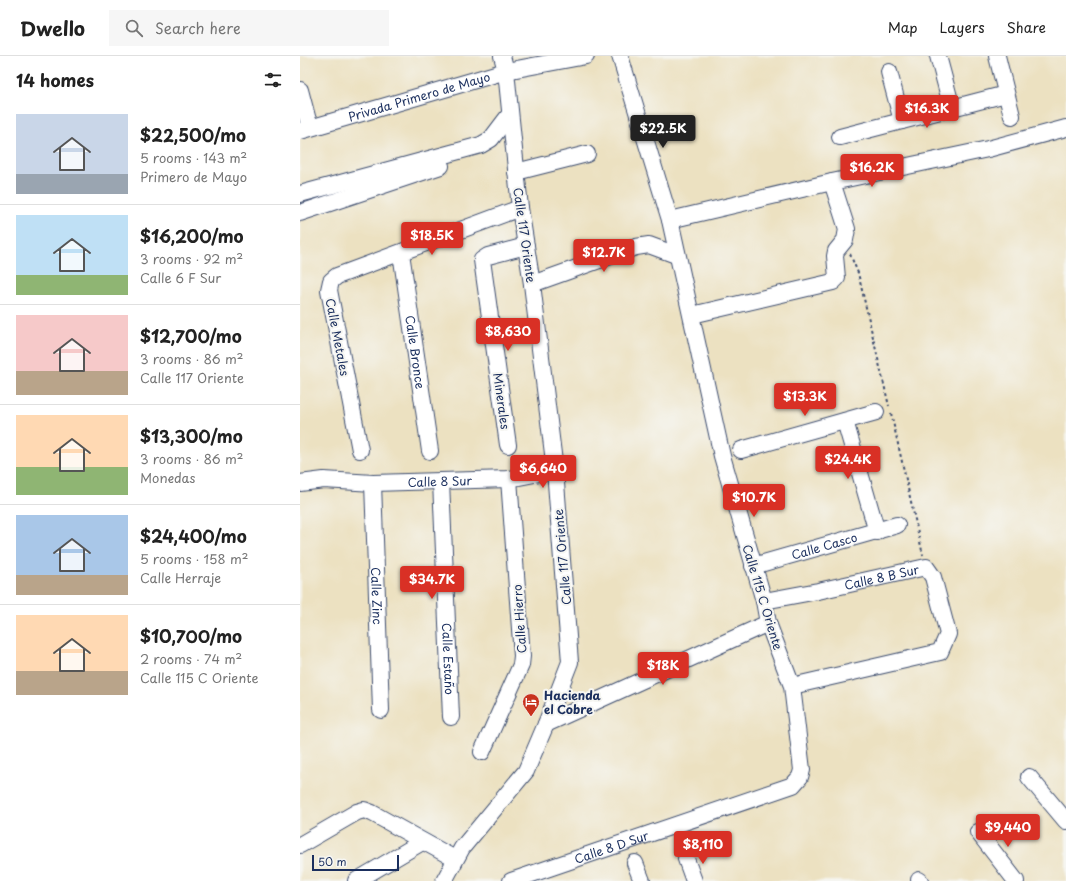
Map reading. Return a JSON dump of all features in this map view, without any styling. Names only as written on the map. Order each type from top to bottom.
[{"type":"street","name":"Calle 117 Oriente","points":[[444,881],[462,848],[526,771],[567,671],[570,654],[555,470],[532,284],[520,208],[506,71],[502,56]]},
{"type":"street","name":"Privada Primero de Mayo","points":[[305,130],[506,71],[586,56]]},
{"type":"street","name":"Calle 115 C Oriente","points":[[620,56],[670,220],[676,255],[692,315],[722,456],[764,601],[768,623],[792,686],[802,770],[800,777]]},
{"type":"street","points":[[938,56],[952,108]]},
{"type":"street","points":[[997,56],[1012,116]]},
{"type":"street","points":[[889,72],[902,121]]},
{"type":"street","points":[[300,90],[305,130]]},
{"type":"street","points":[[840,137],[1006,94]]},
{"type":"street","points":[[424,166],[486,143],[510,114]]},
{"type":"street","points":[[670,220],[832,182],[988,149],[1066,128]]},
{"type":"street","points":[[300,194],[349,188],[513,142]]},
{"type":"street","points":[[516,172],[587,154]]},
{"type":"street","points":[[692,315],[833,282],[837,278],[836,252],[845,240],[847,229],[832,182]]},
{"type":"street","points":[[300,213],[349,188]]},
{"type":"street","name":"Calle Metales","points":[[360,450],[329,290],[331,281],[337,276],[520,208]]},
{"type":"street","points":[[532,284],[636,247],[649,245],[676,255]]},
{"type":"street","name":"Minerales","points":[[508,445],[482,260],[488,256],[526,246]]},
{"type":"street","name":"Calle Bronce","points":[[401,253],[430,451]]},
{"type":"street","points":[[741,450],[876,412]]},
{"type":"street","points":[[845,421],[877,532]]},
{"type":"street","name":"Calle 8 Sur","points":[[300,483],[324,480],[373,483],[509,479],[555,470]]},
{"type":"street","name":"Calle Hierro","points":[[482,752],[521,665],[509,479]]},
{"type":"street","name":"Calle Estaño","points":[[441,481],[451,718]]},
{"type":"street","name":"Calle Zinc","points":[[373,483],[381,710]]},
{"type":"street","name":"Calle Casco","points":[[753,566],[877,532],[897,525]]},
{"type":"street","name":"Calle 8 B Sur","points":[[764,601],[818,592],[926,568],[933,577],[948,634],[940,652],[792,686]]},
{"type":"street","points":[[546,724],[768,623]]},
{"type":"street","name":"Calle 8 D Sur","points":[[511,881],[793,785],[800,777]]},
{"type":"street","points":[[1028,777],[1066,821]]},
{"type":"street","points":[[300,845],[357,812],[364,810],[455,859]]},
{"type":"street","points":[[978,832],[1016,881]]},
{"type":"street","points":[[356,881],[422,842]]},
{"type":"street","points":[[686,859],[694,881]]},
{"type":"street","points":[[635,863],[642,881]]},
{"type":"path","points":[[845,240],[858,273],[926,568]]},
{"type":"place","name":"Hacienda el Cobre","points":[[531,717]]}]
